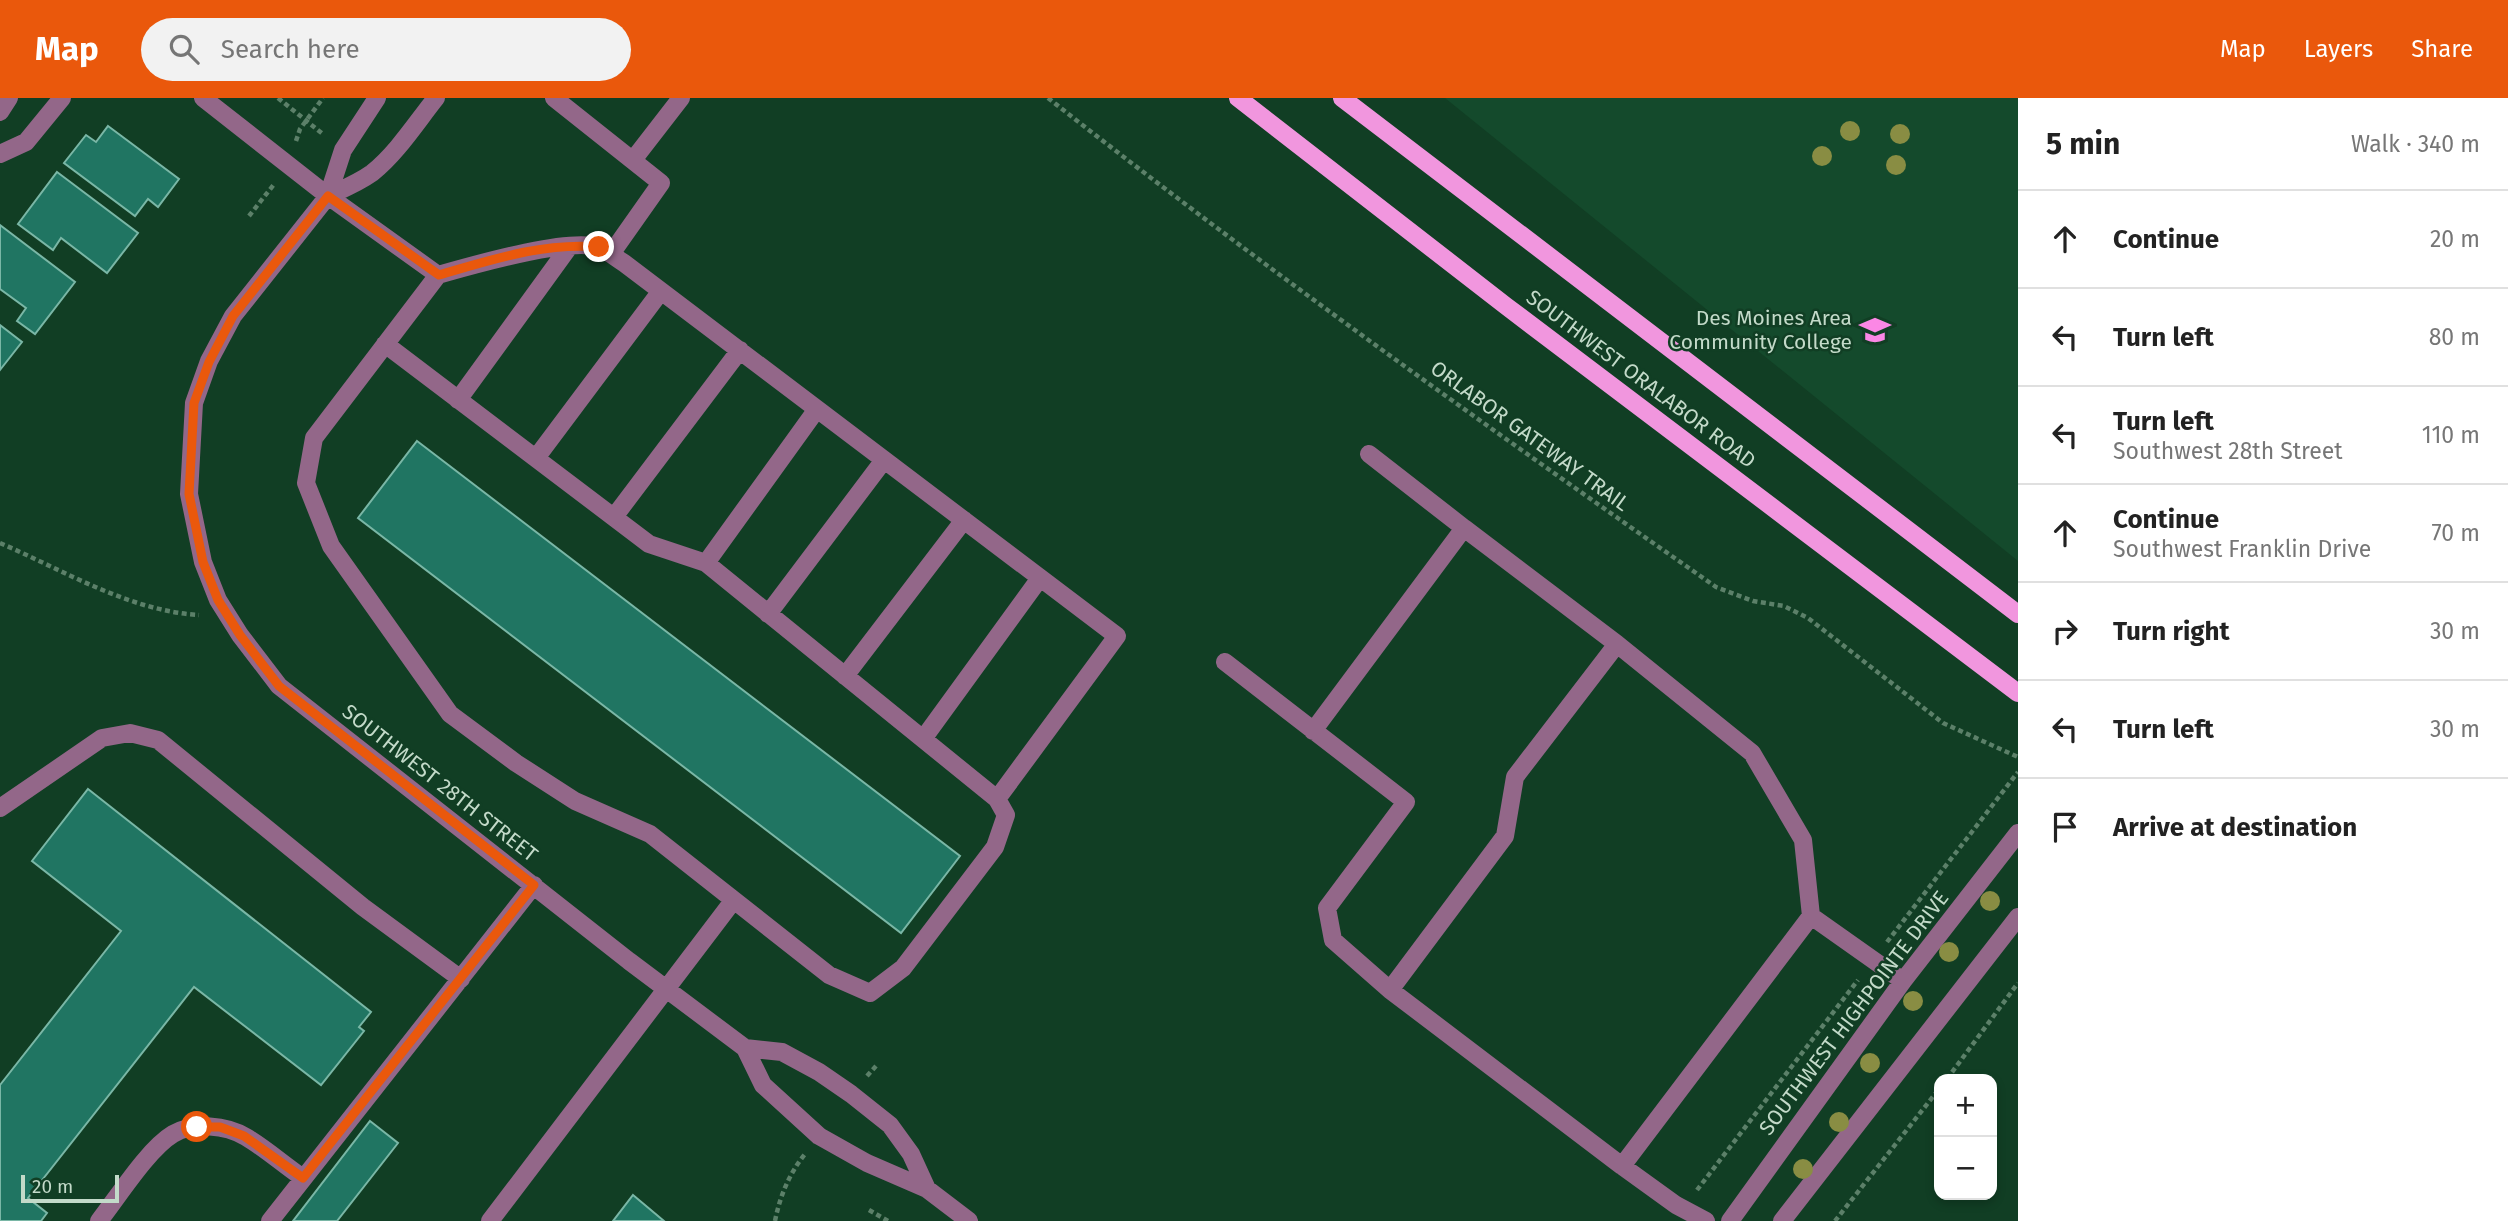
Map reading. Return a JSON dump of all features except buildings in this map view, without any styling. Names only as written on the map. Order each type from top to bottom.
[{"type":"main road","name":"SOUTHWEST ORALABOR ROAD","points":[[1238,98],[1506,306],[2018,693]]},
{"type":"main road","name":"SOUTHWEST ORALABOR ROAD","points":[[1342,98],[2018,614]]},
{"type":"street","points":[[0,112],[9,98]]},
{"type":"street","points":[[0,154],[26,142],[62,98]]},
{"type":"street","points":[[203,98],[328,196],[439,275]]},
{"type":"street","points":[[328,196],[342,150],[377,98]]},
{"type":"street","points":[[328,196],[374,171],[400,144],[436,98]]},
{"type":"street","points":[[554,98],[661,183],[611,254]]},
{"type":"street","points":[[633,160],[681,98]]},
{"type":"street","name":"SOUTHWEST 28TH STREET","points":[[328,196],[233,316],[209,362],[194,403],[189,494],[203,562],[218,600],[228,616],[279,686],[745,1048],[763,1085],[819,1136],[866,1163],[927,1189],[969,1221]]},
{"type":"street","points":[[458,400],[569,247]]},
{"type":"street","points":[[386,344],[649,544],[706,563],[997,799],[1006,815],[995,847],[903,968],[870,993],[830,975],[650,834],[575,801],[516,764],[450,714],[331,546],[306,483],[314,438],[386,344],[439,275],[509,255],[569,247],[599,247],[740,350],[1117,636],[997,799]]},
{"type":"street","points":[[536,458],[661,291]]},
{"type":"street","points":[[614,517],[740,350]]},
{"type":"street","points":[[706,563],[817,409]]},
{"type":"street","points":[[1369,454],[1617,644],[1752,753],[1803,840],[1811,916],[1622,1166]]},
{"type":"street","points":[[768,614],[884,460]]},
{"type":"street","points":[[845,676],[964,520]]},
{"type":"street","points":[[1313,731],[1464,528]]},
{"type":"street","points":[[923,739],[1040,578]]},
{"type":"street","points":[[1390,990],[1504,836],[1515,777],[1617,644]]},
{"type":"street","points":[[1225,662],[1406,803],[1327,908],[1334,940],[1390,990],[1622,1166],[1683,1209],[1706,1221]]},
{"type":"street","points":[[0,807],[102,738],[130,733],[158,740],[363,907],[461,979]]},
{"type":"street","name":"SOUTHWEST HIGHPOINTE DRIVE","points":[[1730,1221],[1903,981],[2018,834]]},
{"type":"street","points":[[270,1221],[534,885]]},
{"type":"street","points":[[490,1221],[733,901]]},
{"type":"street","points":[[1811,916],[1903,981]]},
{"type":"street","points":[[1782,1221],[2018,917]]},
{"type":"street","name":"SOUTHWEST 28TH STREET","points":[[745,1048],[782,1052],[819,1072],[851,1094],[890,1125],[911,1154],[927,1189]]},
{"type":"street","points":[[99,1221],[153,1152],[173,1134],[197,1127],[220,1127],[244,1136],[303,1178]]},
{"type":"path","name":"ORLABOR GATEWAY TRAIL","points":[[1048,98],[1166,191],[1357,331],[1716,587],[1753,601],[1784,606],[1808,618],[1943,723],[2018,757]]},
{"type":"path","points":[[0,543],[112,593],[158,608],[228,616]]},
{"type":"path","points":[[1683,1209],[2018,772]]},
{"type":"path","points":[[1951,1074],[2018,983]]},
{"type":"path","points":[[1835,1221],[1934,1095]]},
{"type":"path","points":[[775,1221],[780,1197],[796,1165]]},
{"type":"path","points":[[869,1210],[888,1221]]},
{"type":"shaded area","name":"Des Moines Area Community College","points":[[1445,98],[2018,98],[2018,561]]},
{"type":"place","name":"Des Moines Area Community College","points":[[1875,330]]},
{"type":"route","points":[[197,1127],[220,1127],[244,1136],[303,1178],[534,885],[279,686],[240,635],[218,600],[203,562],[189,494],[194,403],[209,362],[233,316],[328,196],[439,275],[509,255],[579,245],[599,247]]}]
